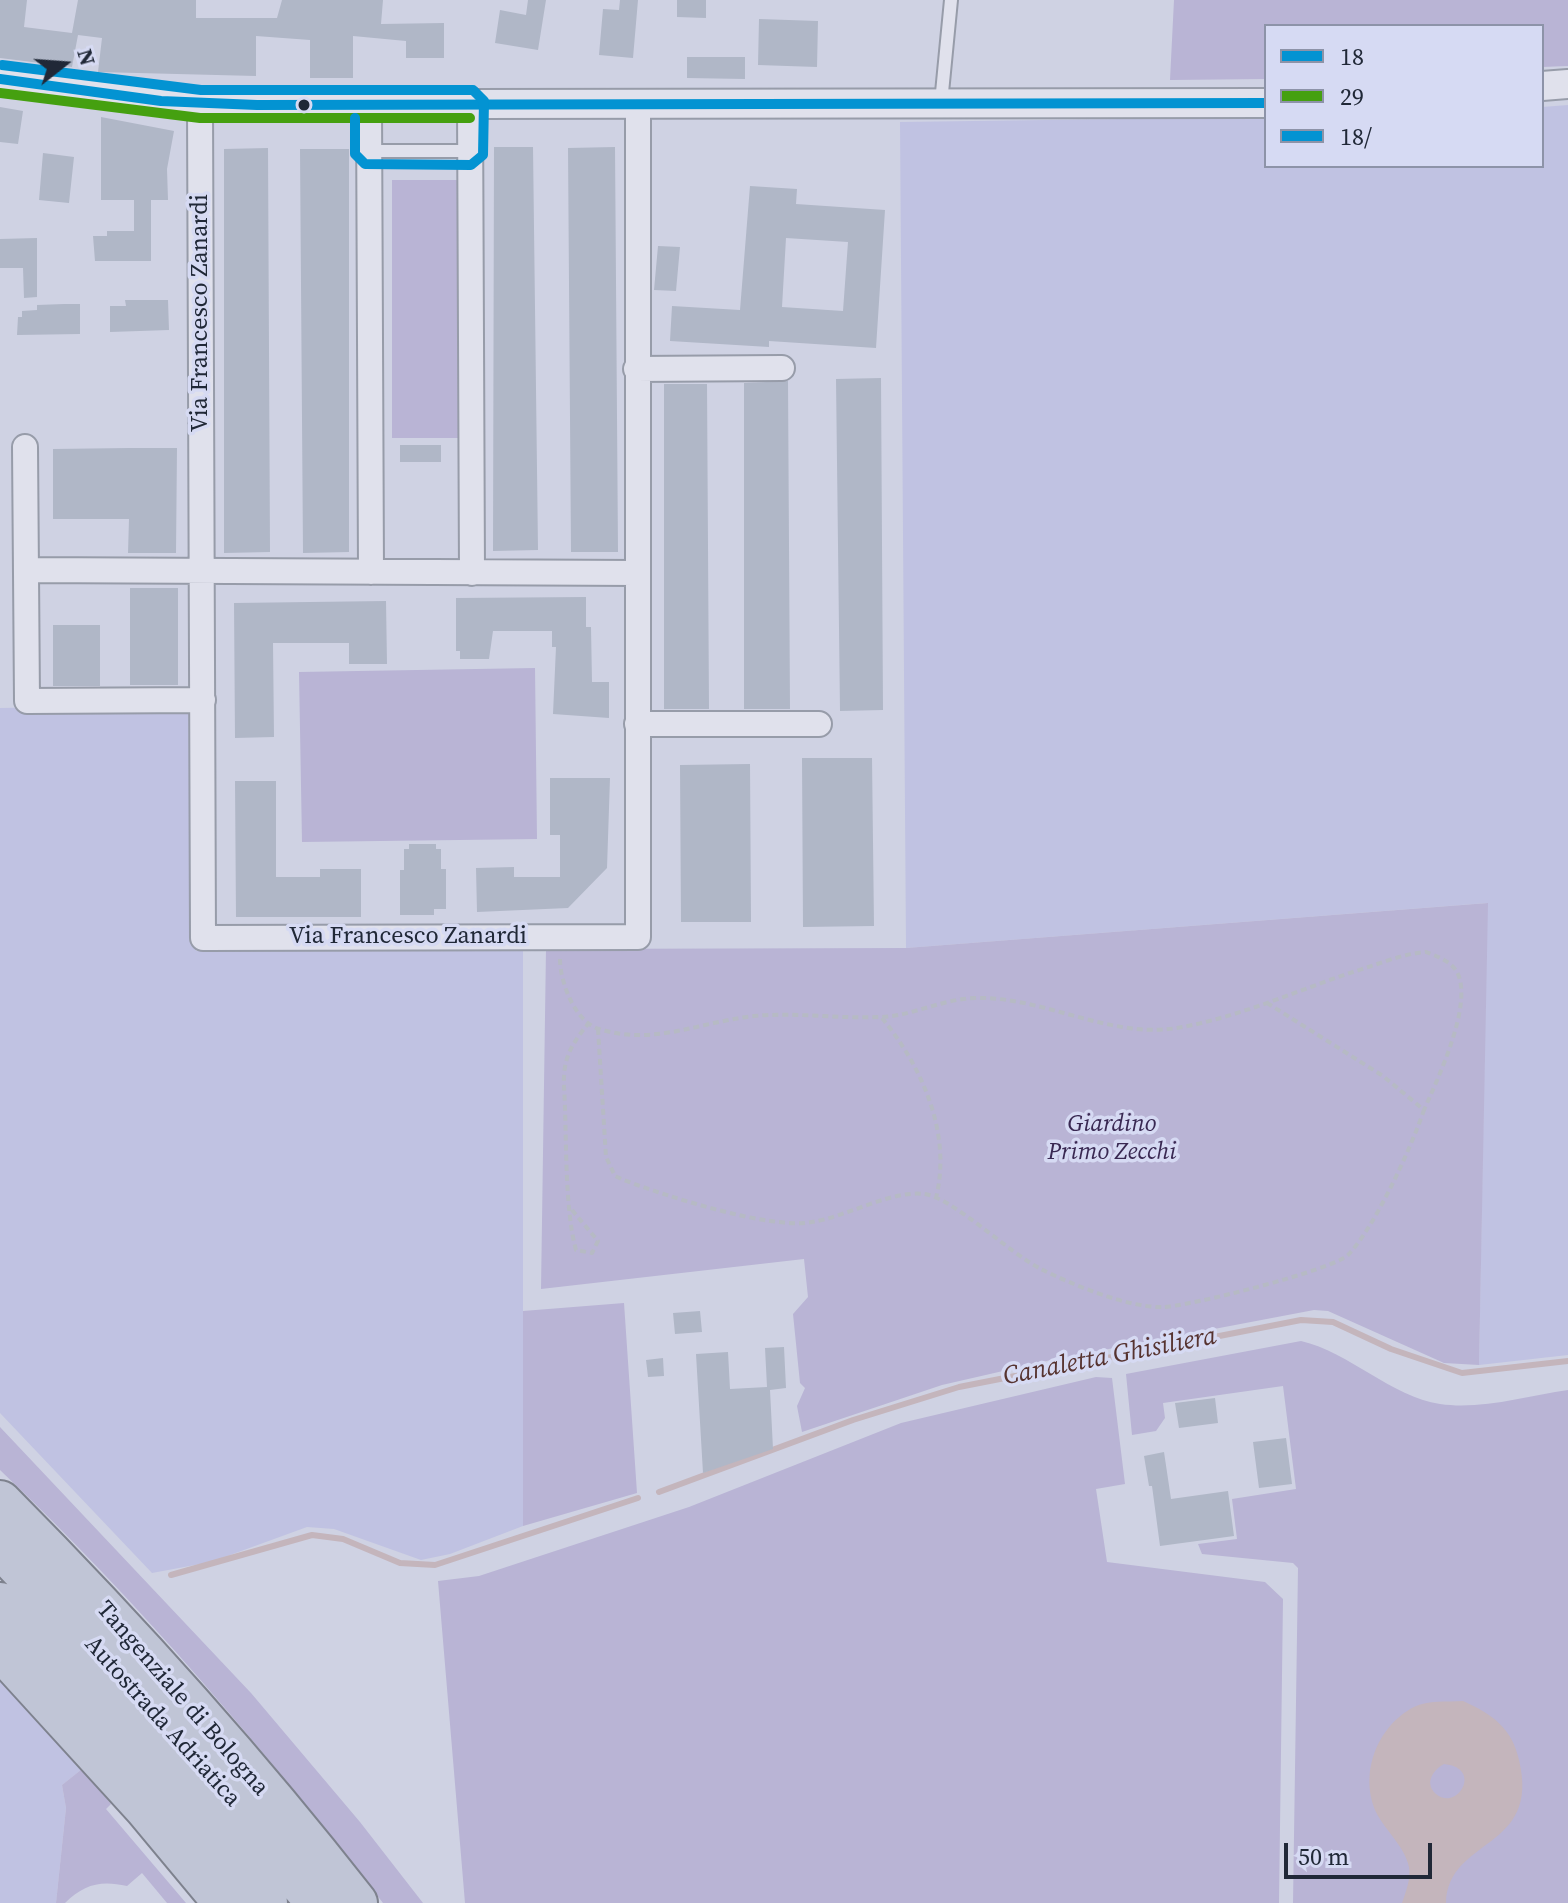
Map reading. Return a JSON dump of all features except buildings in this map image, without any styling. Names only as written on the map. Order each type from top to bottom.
[{"type":"highway","name":"Tangenziale di Bologna","points":[[0,1502],[98,1603],[234,1754],[356,1903]]},
{"type":"highway","name":"Autostrada Adriatica","points":[[0,1546],[136,1690],[318,1903]]},
{"type":"highway","name":"Autostrada Adriatica","points":[[0,1604],[120,1732],[266,1903]]},
{"type":"highway","points":[[0,1648],[127,1787],[225,1903]]},
{"type":"main road","points":[[0,79],[200,104],[470,104]]},
{"type":"street","points":[[1544,86],[1568,84]]},
{"type":"street","points":[[472,573],[470,104],[941,106],[1264,103]]},
{"type":"street","name":"Via Francesco Zanardi","points":[[200,104],[203,938],[638,937],[638,104]]},
{"type":"street","points":[[369,105],[371,572]]},
{"type":"street","points":[[636,369],[782,368]]},
{"type":"street","points":[[25,447],[27,701],[203,700]]},
{"type":"street","points":[[27,570],[637,573]]},
{"type":"street","points":[[637,724],[819,724]]},
{"type":"lane","points":[[941,106],[951,0]]},
{"type":"lane","points":[[369,151],[470,151]]},
{"type":"path","points":[[560,937],[560,971],[576,1009],[588,1024],[598,1029],[662,1036],[754,1016],[882,1018],[926,1005],[975,998],[1023,1004],[1122,1027],[1163,1030],[1198,1023],[1412,953],[1426,952],[1444,960],[1457,972],[1460,981],[1458,1013],[1424,1110],[1390,1184],[1346,1257],[1309,1272],[1173,1306],[1133,1302],[1044,1270],[1019,1257],[936,1198],[909,1194],[830,1219],[793,1224],[615,1176],[606,1157],[598,1029]]},
{"type":"path","points":[[1264,1001],[1383,1076],[1424,1110]]},
{"type":"path","points":[[882,1018],[911,1059],[933,1114],[942,1158],[936,1198]]},
{"type":"path","points":[[572,1210],[598,1241],[592,1253],[576,1250],[572,1210],[564,1067],[566,1053],[588,1024]]},
{"type":"shaded area","points":[[1568,105],[1568,1355],[1479,1365],[1487,903],[906,948],[900,122],[1264,117],[1264,168],[1544,168],[1544,107]]},
{"type":"shaded area","points":[[192,705],[196,951],[523,947],[523,1526],[450,1554],[421,1560],[334,1529],[307,1527],[211,1562],[152,1573],[0,1413],[0,708]]},
{"type":"shaded area","points":[[0,1677],[82,1769],[62,1785],[66,1808],[56,1903],[0,1903]]},
{"type":"shaded area","points":[[1463,1701],[1499,1723],[1516,1749],[1522,1790],[1517,1811],[1506,1828],[1461,1866],[1451,1882],[1446,1903],[1402,1903],[1409,1880],[1409,1867],[1404,1853],[1377,1814],[1372,1799],[1370,1784],[1374,1753],[1390,1726],[1414,1707],[1431,1702]],"holes":[[[1444,1764],[1456,1767],[1463,1773],[1463,1787],[1452,1797],[1444,1798],[1436,1794],[1430,1781],[1433,1773]]]},
{"type":"green space","points":[[1174,0],[1568,0],[1568,66],[1544,67],[1544,24],[1264,24],[1264,79],[1170,80]]},
{"type":"green space","points":[[392,180],[466,180],[466,438],[392,438]]},
{"type":"green space","points":[[535,668],[537,839],[302,842],[299,672]]},
{"type":"green space","name":"Giardino Primo Zecchi","points":[[1488,903],[1479,1365],[1444,1363],[1328,1311],[1314,1310],[1051,1360],[942,1385],[802,1432],[797,1406],[805,1388],[800,1383],[793,1314],[808,1297],[804,1259],[541,1289],[546,949],[906,948]]},
{"type":"green space","points":[[624,1303],[637,1493],[523,1526],[523,1311]]},
{"type":"green space","points":[[1301,1341],[1336,1354],[1405,1393],[1440,1404],[1488,1404],[1568,1390],[1568,1903],[1293,1903],[1298,1568],[1293,1563],[1202,1554],[1198,1544],[1237,1539],[1232,1499],[1296,1489],[1283,1386],[1163,1403],[1165,1418],[1156,1431],[1132,1435],[1126,1374]]},
{"type":"green space","points":[[1096,1377],[1112,1378],[1125,1484],[1096,1489],[1107,1562],[1265,1582],[1283,1599],[1279,1903],[465,1903],[438,1581],[479,1576],[689,1507],[901,1423]]},
{"type":"green space","points":[[0,1427],[251,1693],[360,1822],[423,1903],[383,1903],[200,1679],[102,1572],[0,1470]]},
{"type":"green space","points":[[82,1769],[111,1804],[106,1809],[186,1903],[167,1903],[142,1873],[127,1886],[109,1883],[93,1885],[79,1891],[65,1903],[56,1903],[66,1808],[62,1785]]},
{"type":"waterway","name":"Canaletta Ghisiliera","points":[[659,1492],[853,1420],[959,1387],[1301,1320],[1333,1322],[1391,1349],[1462,1373],[1568,1361]]},
{"type":"waterway","name":"Canaletta Ghisiliera","points":[[171,1575],[312,1535],[343,1539],[400,1563],[435,1565],[638,1498]]},
{"type":"transit line","name":"18/","points":[[2,65],[201,90],[473,90],[484,101],[483,155],[471,165],[365,164],[355,154],[355,118]]},
{"type":"transit line","name":"18","points":[[0,79],[161,101],[257,105],[1264,103]]},
{"type":"transit line","name":"29","points":[[0,93],[200,118],[470,118]]}]
